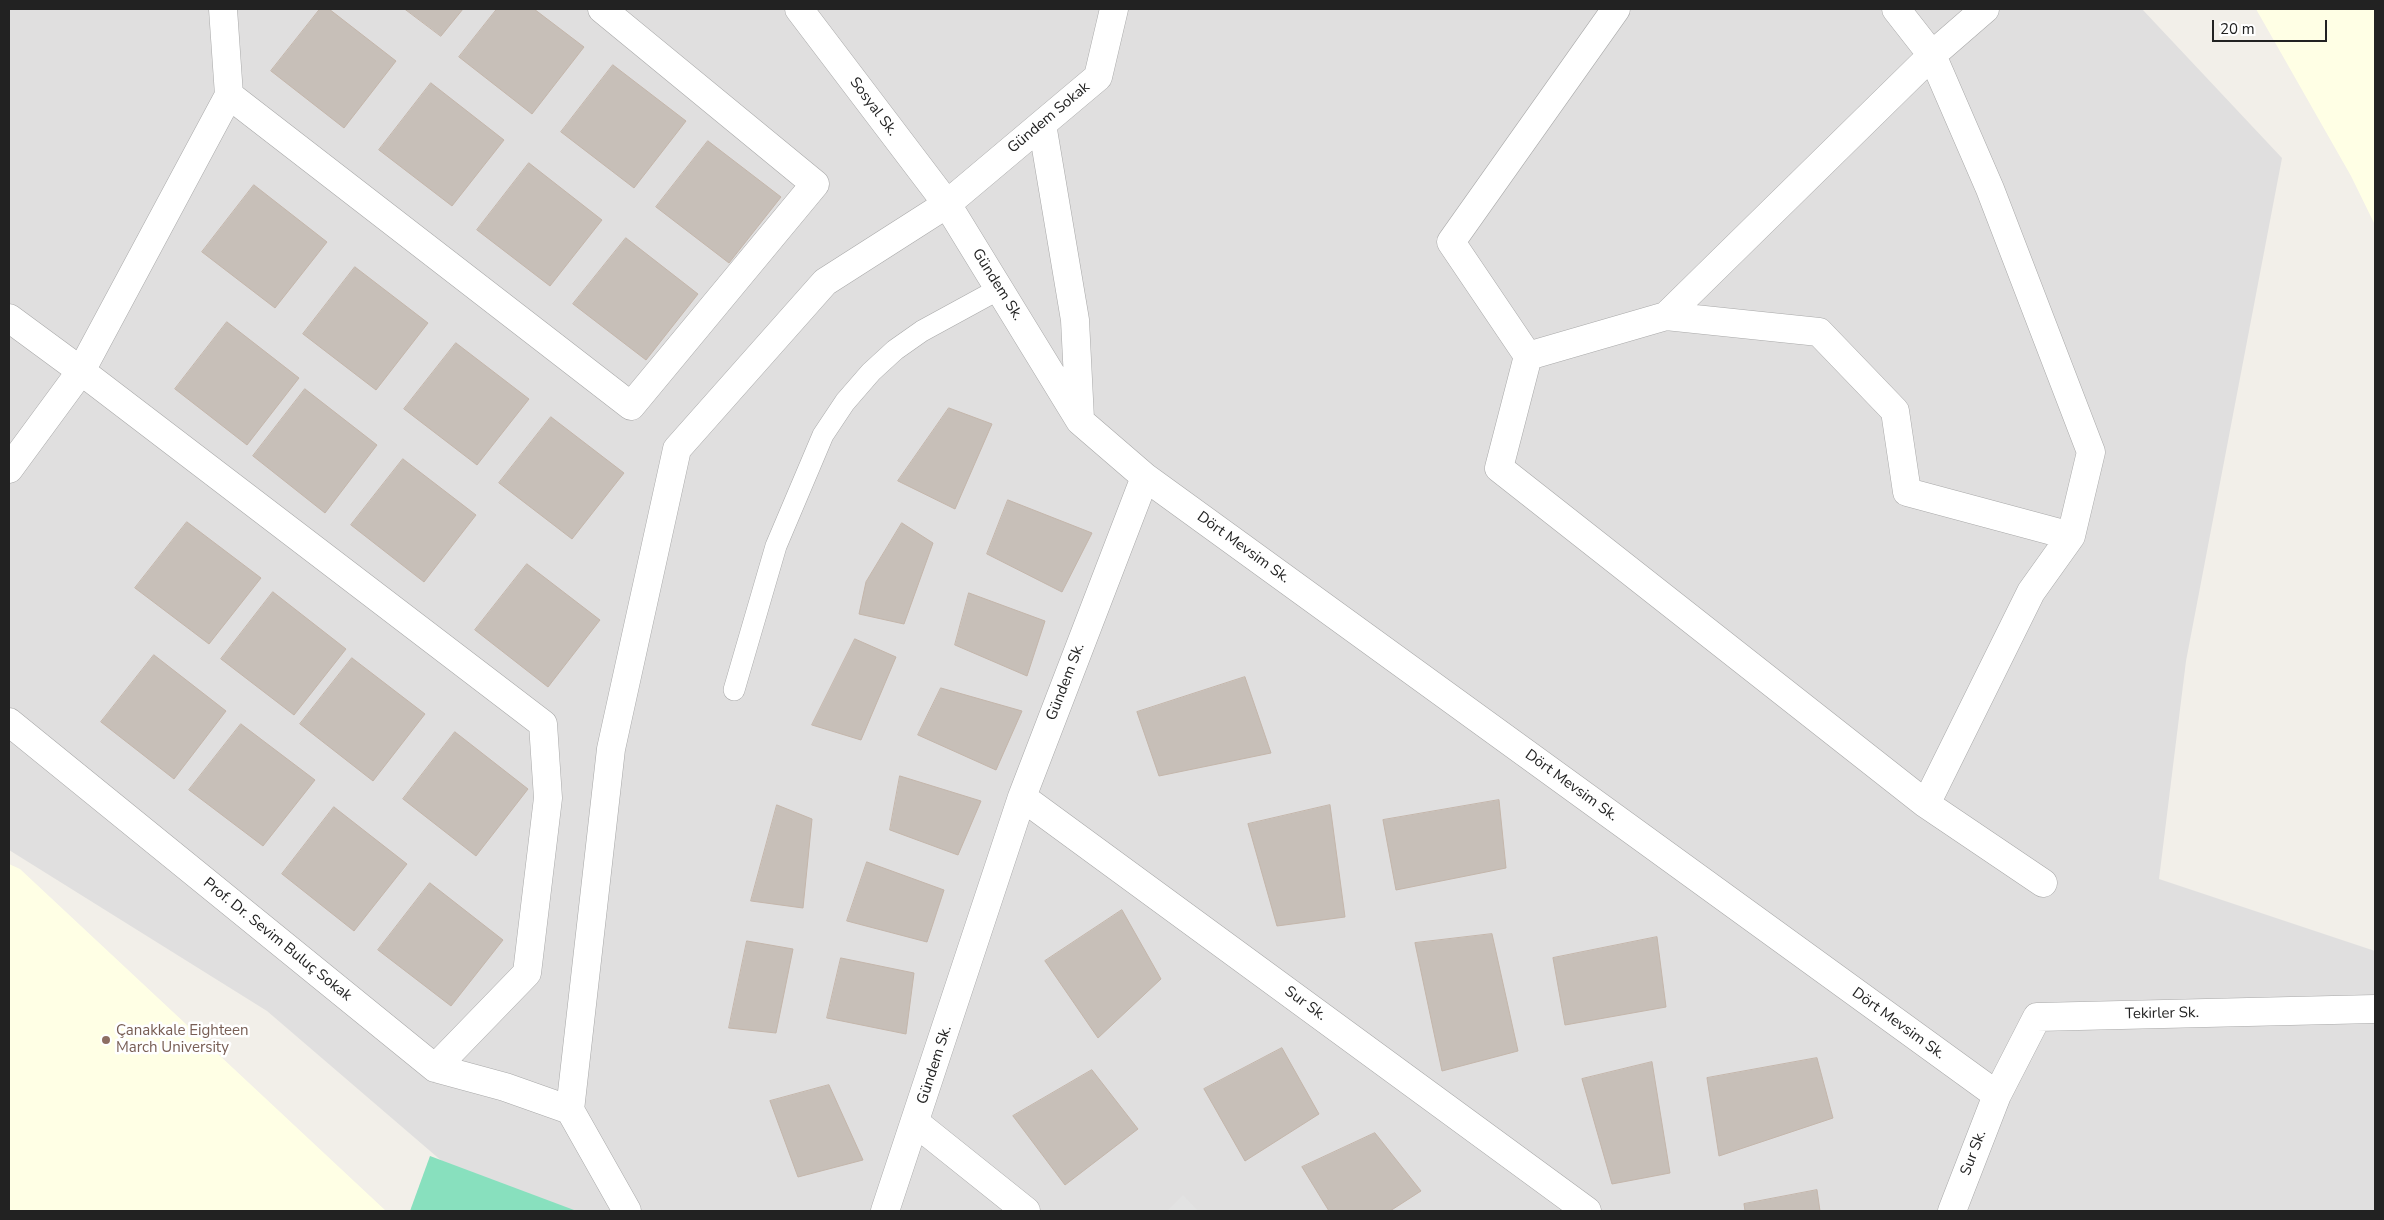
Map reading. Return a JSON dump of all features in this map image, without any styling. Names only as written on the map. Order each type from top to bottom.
[{"type":"street","points":[[9,469],[82,371],[229,95],[223,9]]},
{"type":"street","points":[[229,95],[631,406],[815,184],[602,9]]},
{"type":"street","name":"Sosyal Sk.","points":[[799,9],[947,204]]},
{"type":"street","name":"Gündem Sokak","points":[[570,1110],[610,749],[677,449],[825,282],[947,204],[1098,77],[1114,9]]},
{"type":"street","points":[[1616,9],[1451,242],[1528,356],[1499,468],[1926,804],[2043,883]]},
{"type":"street","points":[[1896,9],[1932,55],[1990,189],[2091,452],[2071,536],[2031,592],[1926,804]]},
{"type":"street","points":[[1666,316],[1932,55],[1985,9]]},
{"type":"street","points":[[1042,124],[1075,320],[1080,420]]},
{"type":"street","name":"Gündem Sk.","points":[[885,1211],[916,1123],[1022,797],[1144,477],[1080,420],[947,204]]},
{"type":"street","points":[[1528,356],[1666,316],[1819,332],[1895,411],[1907,492],[2071,536]]},
{"type":"street","points":[[9,318],[82,371],[543,724],[548,798],[527,973],[435,1068]]},
{"type":"street","name":"Dört Mevsim Sk.","points":[[1144,477],[1996,1095]]},
{"type":"street","name":"Prof. Dr. Sevim Buluç Sokak","points":[[9,722],[435,1068],[505,1087],[570,1110]]},
{"type":"street","name":"Sur Sk.","points":[[1022,797],[1588,1211]]},
{"type":"street","name":"Tekirler Sk.","points":[[1996,1095],[2037,1017],[2375,1009]]},
{"type":"street","name":"Sur Sk.","points":[[1952,1211],[1996,1095]]},
{"type":"street","points":[[570,1110],[627,1211]]},
{"type":"street","points":[[916,1123],[1026,1211]]},
{"type":"lane","points":[[734,690],[776,546],[822,435],[845,402],[871,372],[895,350],[922,331],[999,289]]},
{"type":"shaded area","points":[[9,9],[2142,9],[2282,158],[2186,661],[2159,879],[2375,951],[2375,1211],[500,1211],[267,1011],[9,850]]},
{"type":"shaded area","points":[[2256,9],[2375,9],[2375,225],[2351,176]]},
{"type":"shaded area","name":"Çanakkale Eighteen March University","points":[[9,864],[20,869],[386,1211],[9,1211]]},
{"type":"shaded area","points":[[1183,1195],[1198,1211],[1167,1211]]},
{"type":"green space","points":[[430,1156],[574,1210],[410,1211]]},
{"type":"building","points":[[320,9],[329,9],[396,61],[344,128],[271,71]]},
{"type":"building","points":[[405,9],[463,9],[441,36]]},
{"type":"building","points":[[497,9],[534,9],[584,47],[532,114],[459,57]]},
{"type":"building","points":[[613,65],[686,121],[634,188],[561,132]]},
{"type":"building","points":[[431,83],[504,140],[452,206],[379,150]]},
{"type":"building","points":[[708,141],[781,197],[729,263],[656,207]]},
{"type":"building","points":[[529,163],[602,220],[550,286],[477,230]]},
{"type":"building","points":[[254,185],[327,242],[275,308],[202,252]]},
{"type":"building","points":[[626,238],[698,294],[646,360],[573,304]]},
{"type":"building","points":[[355,267],[428,323],[376,390],[303,334]]},
{"type":"building","points":[[227,322],[299,378],[247,445],[175,389]]},
{"type":"building","points":[[456,343],[529,399],[477,465],[404,409]]},
{"type":"building","points":[[305,389],[377,445],[325,513],[253,456]]},
{"type":"building","points":[[949,408],[992,424],[955,509],[898,481]]},
{"type":"building","points":[[551,417],[624,473],[572,539],[499,483]]},
{"type":"building","points":[[403,459],[476,515],[424,582],[351,525]]},
{"type":"building","points":[[1008,500],[1092,533],[1062,592],[987,554]]},
{"type":"building","points":[[187,522],[261,578],[209,644],[135,588]]},
{"type":"building","points":[[902,523],[933,543],[904,624],[859,614],[866,582]]},
{"type":"building","points":[[527,564],[600,620],[548,687],[475,630]]},
{"type":"building","points":[[273,592],[346,649],[294,715],[221,659]]},
{"type":"building","points":[[969,593],[1045,621],[1027,676],[955,645]]},
{"type":"building","points":[[855,639],[896,657],[861,740],[812,725]]},
{"type":"building","points":[[154,655],[226,711],[174,779],[101,722]]},
{"type":"building","points":[[352,658],[425,714],[373,781],[300,724]]},
{"type":"building","points":[[1245,677],[1271,753],[1159,776],[1137,712]]},
{"type":"building","points":[[941,688],[1022,711],[996,770],[918,735]]},
{"type":"building","points":[[241,724],[315,780],[263,846],[189,790]]},
{"type":"building","points":[[455,732],[528,789],[476,856],[403,799]]},
{"type":"building","points":[[900,776],[981,801],[958,855],[890,830]]},
{"type":"building","points":[[1499,800],[1506,868],[1396,890],[1383,820]]},
{"type":"building","points":[[777,805],[812,819],[803,908],[751,901]]},
{"type":"building","points":[[1330,805],[1345,917],[1277,926],[1248,824]]},
{"type":"building","points":[[334,807],[407,864],[354,931],[282,874]]},
{"type":"building","points":[[867,862],[944,890],[927,942],[847,921]]},
{"type":"building","points":[[430,883],[503,940],[451,1006],[378,950]]},
{"type":"building","points":[[1122,910],[1161,979],[1098,1038],[1045,961]]},
{"type":"building","points":[[1492,934],[1518,1051],[1442,1071],[1415,943]]},
{"type":"building","points":[[1657,937],[1666,1007],[1565,1025],[1553,958]]},
{"type":"building","points":[[747,941],[793,949],[776,1033],[729,1028]]},
{"type":"building","points":[[841,958],[914,973],[906,1034],[827,1018]]},
{"type":"building","points":[[1282,1048],[1319,1114],[1245,1161],[1204,1089]]},
{"type":"building","points":[[1817,1058],[1833,1118],[1719,1156],[1707,1078]]},
{"type":"building","points":[[1652,1062],[1670,1173],[1612,1184],[1582,1079]]},
{"type":"building","points":[[1092,1070],[1138,1129],[1065,1185],[1013,1116]]},
{"type":"building","points":[[829,1085],[863,1160],[798,1177],[770,1101]]},
{"type":"building","points":[[1375,1133],[1421,1191],[1390,1211],[1329,1211],[1302,1167]]},
{"type":"building","points":[[1817,1190],[1820,1211],[1745,1211],[1744,1204]]},
{"type":"place","name":"Çanakkale Eighteen March University","points":[[106,1040]]}]
